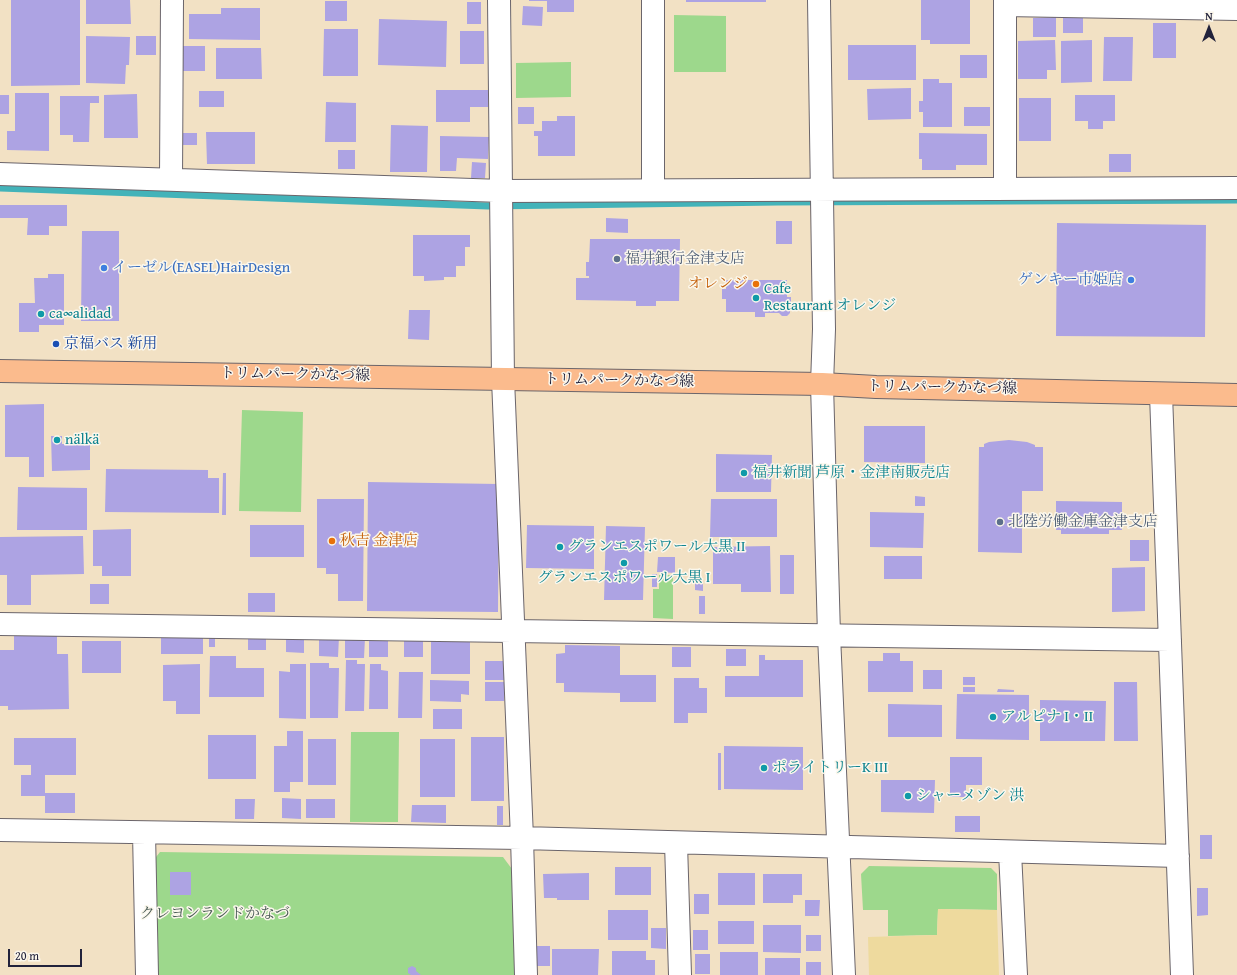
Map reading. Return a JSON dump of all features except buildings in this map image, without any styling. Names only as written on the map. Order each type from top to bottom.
[{"type":"main road","name":"トリムパークかなづ線","points":[[0,370],[822,384],[876,387],[1161,394],[1237,394]]},
{"type":"street","points":[[171,179],[172,0]]},
{"type":"street","points":[[499,0],[503,379],[512,631],[522,838],[526,975]]},
{"type":"street","points":[[653,0],[653,189]]},
{"type":"street","points":[[819,0],[824,329],[822,384],[829,635],[844,975]]},
{"type":"street","points":[[1005,188],[1005,3],[1237,9]]},
{"type":"street","points":[[0,174],[502,191],[653,189],[822,190],[1237,188]]},
{"type":"street","points":[[1161,394],[1182,975]]},
{"type":"street","points":[[0,624],[1170,640]]},
{"type":"street","points":[[0,830],[522,838],[1178,856]]},
{"type":"street","points":[[144,833],[146,975]]},
{"type":"street","points":[[676,843],[680,975]]},
{"type":"street","points":[[1010,852],[1016,975]]},
{"type":"green space","points":[[674,15],[726,16],[726,72],[674,72]]},
{"type":"green space","points":[[571,62],[571,97],[516,98],[516,63]]},
{"type":"green space","points":[[242,410],[303,412],[301,512],[239,511]]},
{"type":"green space","points":[[659,575],[673,575],[673,619],[653,618],[653,589],[659,589]]},
{"type":"green space","points":[[351,732],[399,732],[398,822],[350,822]]},
{"type":"green space","name":"クレヨンランドかなづ","points":[[160,852],[503,857],[512,869],[516,975],[155,975],[152,862]]},
{"type":"green space","points":[[869,866],[991,868],[997,874],[997,910],[938,909],[937,935],[888,936],[888,910],[863,910],[861,874]]},
{"type":"sand","points":[[938,909],[997,910],[999,975],[869,975],[868,937],[937,935]]},
{"type":"waterway","points":[[0,188],[488,206],[778,202],[1237,200]]},
{"type":"place","name":"福井銀行金津支店","points":[[617,259]]},
{"type":"place","name":"イーゼル(EASEL)HairDesign","points":[[104,268]]},
{"type":"place","name":"ゲンキー市姫店","points":[[1131,280]]},
{"type":"place","name":"オレンジ","points":[[756,284]]},
{"type":"place","name":"Cafe Restaurant オレンジ","points":[[756,298]]},
{"type":"place","name":"ca∞alidad","points":[[41,314]]},
{"type":"place","name":"京福バス 新用","points":[[56,344]]},
{"type":"place","name":"nälkä","points":[[57,440]]},
{"type":"place","name":"福井新聞 芦原・金津南販売店","points":[[744,473]]},
{"type":"place","name":"北陸労働金庫金津支店","points":[[1000,522]]},
{"type":"place","name":"秋吉 金津店","points":[[332,541]]},
{"type":"place","name":"グランエスポワール大黒 Ⅱ","points":[[560,547]]},
{"type":"place","name":"グランエスポワール大黒 Ⅰ","points":[[624,563]]},
{"type":"place","name":"アルピナ Ⅰ・Ⅱ","points":[[993,717]]},
{"type":"place","name":"ポライトリーK Ⅲ","points":[[764,768]]},
{"type":"place","name":"シャーメゾン 洪","points":[[908,796]]}]
